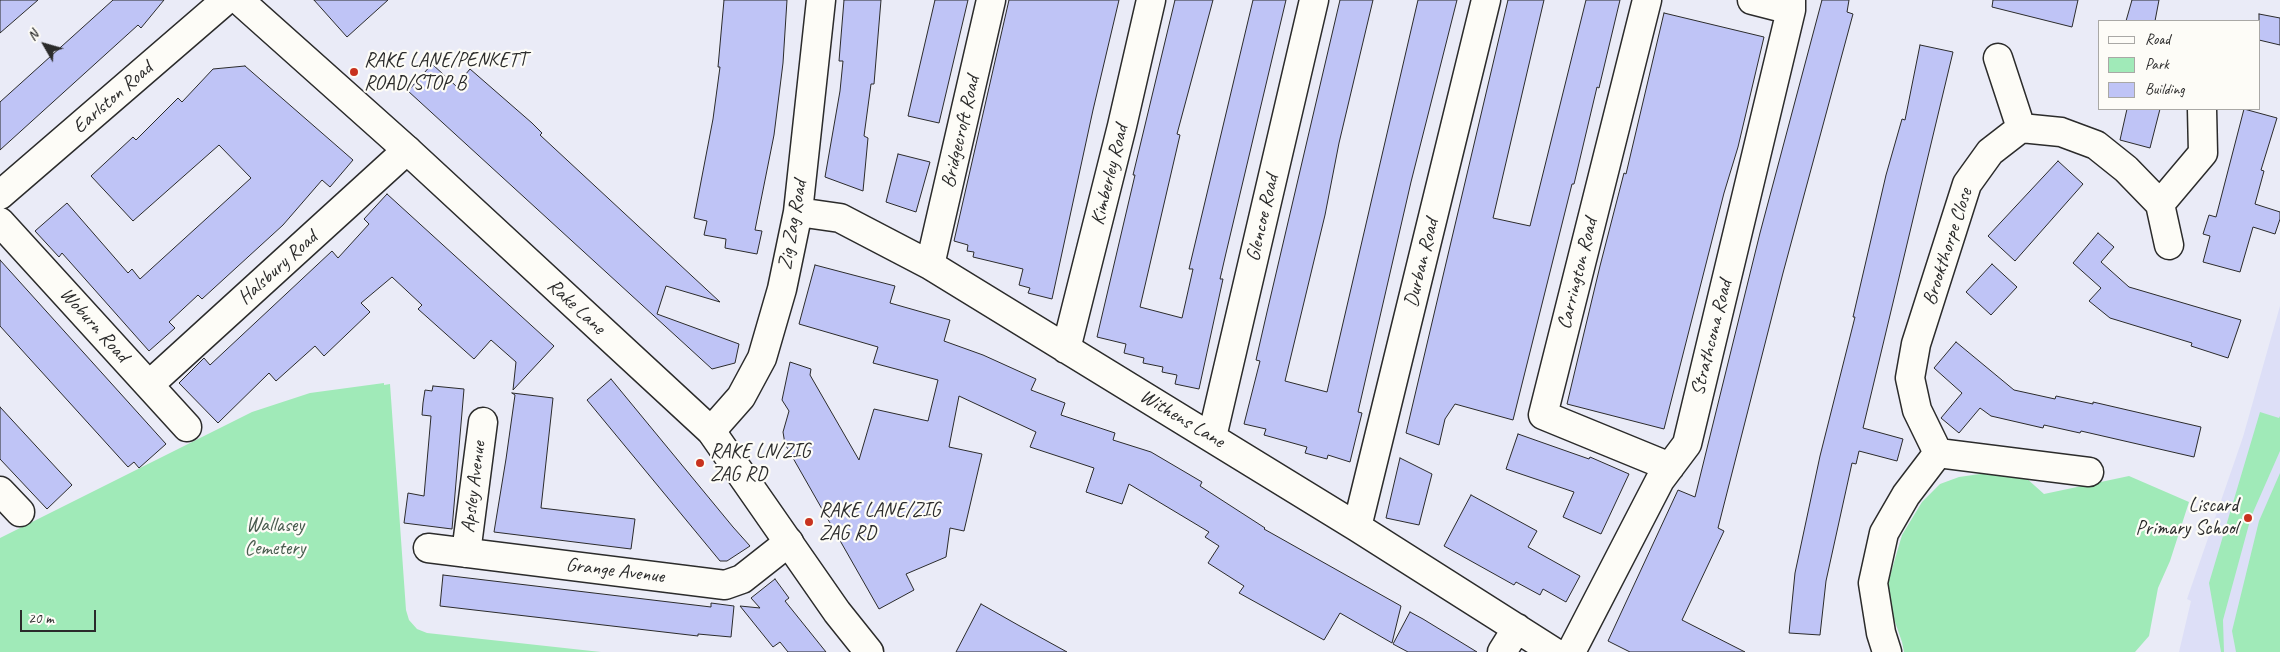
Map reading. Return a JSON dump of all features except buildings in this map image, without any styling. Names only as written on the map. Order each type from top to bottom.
[{"type":"street","name":"Earlston Road","points":[[0,196],[226,0]]},
{"type":"street","name":"Rake Lane","points":[[239,0],[407,150],[711,431],[837,612],[869,652]]},
{"type":"street","name":"Zig Zag Road","points":[[711,431],[741,396],[762,358],[782,288],[798,212],[821,0]]},
{"type":"street","name":"Bridgecroft Road","points":[[930,265],[991,0]]},
{"type":"street","name":"Kimberley Road","points":[[1066,349],[1122,126],[1151,0]]},
{"type":"street","name":"Glencoe Road","points":[[1212,437],[1314,0]]},
{"type":"street","name":"Durban Road","points":[[1357,526],[1486,0]]},
{"type":"street","name":"Carrington Road","points":[[1647,0],[1543,415],[1670,467]]},
{"type":"street","points":[[1752,0],[1791,5]]},
{"type":"street","name":"Strathcona Road","points":[[1571,652],[1660,480],[1686,444],[1791,5]]},
{"type":"street","points":[[1998,58],[2021,128],[2061,132],[2096,145],[2126,169],[2160,204],[2169,245]]},
{"type":"street","points":[[2160,204],[2203,153],[2202,110]]},
{"type":"street","name":"Brookthorpe Close","points":[[1938,453],[1917,410],[1910,378],[1916,344],[1967,184],[1990,152],[2021,128]]},
{"type":"street","name":"Halsbury Road","points":[[149,385],[407,150]]},
{"type":"street","name":"Withens Lane","points":[[798,212],[840,218],[930,265],[1357,526],[1554,652]]},
{"type":"street","name":"Woburn Road","points":[[0,222],[187,428]]},
{"type":"street","name":"Apsley Avenue","points":[[466,553],[482,422]]},
{"type":"street","points":[[1887,652],[1881,633],[1873,583],[1884,533],[1906,495],[1938,453],[2089,472]]},
{"type":"street","points":[[0,491],[20,512]]},
{"type":"street","name":"Grange Avenue","points":[[428,548],[724,585],[742,579],[789,542]]},
{"type":"street","points":[[1502,652],[1517,628]]},
{"type":"shaded area","name":"Liscard Primary School","points":[[2280,306],[2280,652],[2179,652],[2191,601],[2187,599],[2243,437]]},
{"type":"green space","name":"Wallasey Cemetery","points":[[384,383],[384,385],[390,384],[406,610],[409,620],[417,629],[427,633],[601,652],[0,652],[0,538],[252,412],[310,393]]},
{"type":"green space","points":[[2260,412],[2279,418],[2280,416],[2280,451],[2251,517],[2223,620],[2224,652],[2221,652],[2209,583]]},
{"type":"green space","points":[[1994,472],[2025,477],[2044,494],[2129,476],[2189,502],[2170,561],[2158,588],[2149,636],[2135,652],[1904,652],[1885,593],[1902,535],[1922,502],[1940,484],[1959,477]]},
{"type":"green space","points":[[2280,473],[2280,652],[2236,652],[2232,631],[2259,521]]},
{"type":"place","name":"RAKE LANE/PENKETT ROAD/STOP B","points":[[354,72]]},
{"type":"place","name":"RAKE LN/ZIG ZAG RD","points":[[700,463]]},
{"type":"place","name":"Liscard Primary School","points":[[2248,518]]},
{"type":"place","name":"RAKE LANE/ZIG ZAG RD","points":[[809,522]]}]
